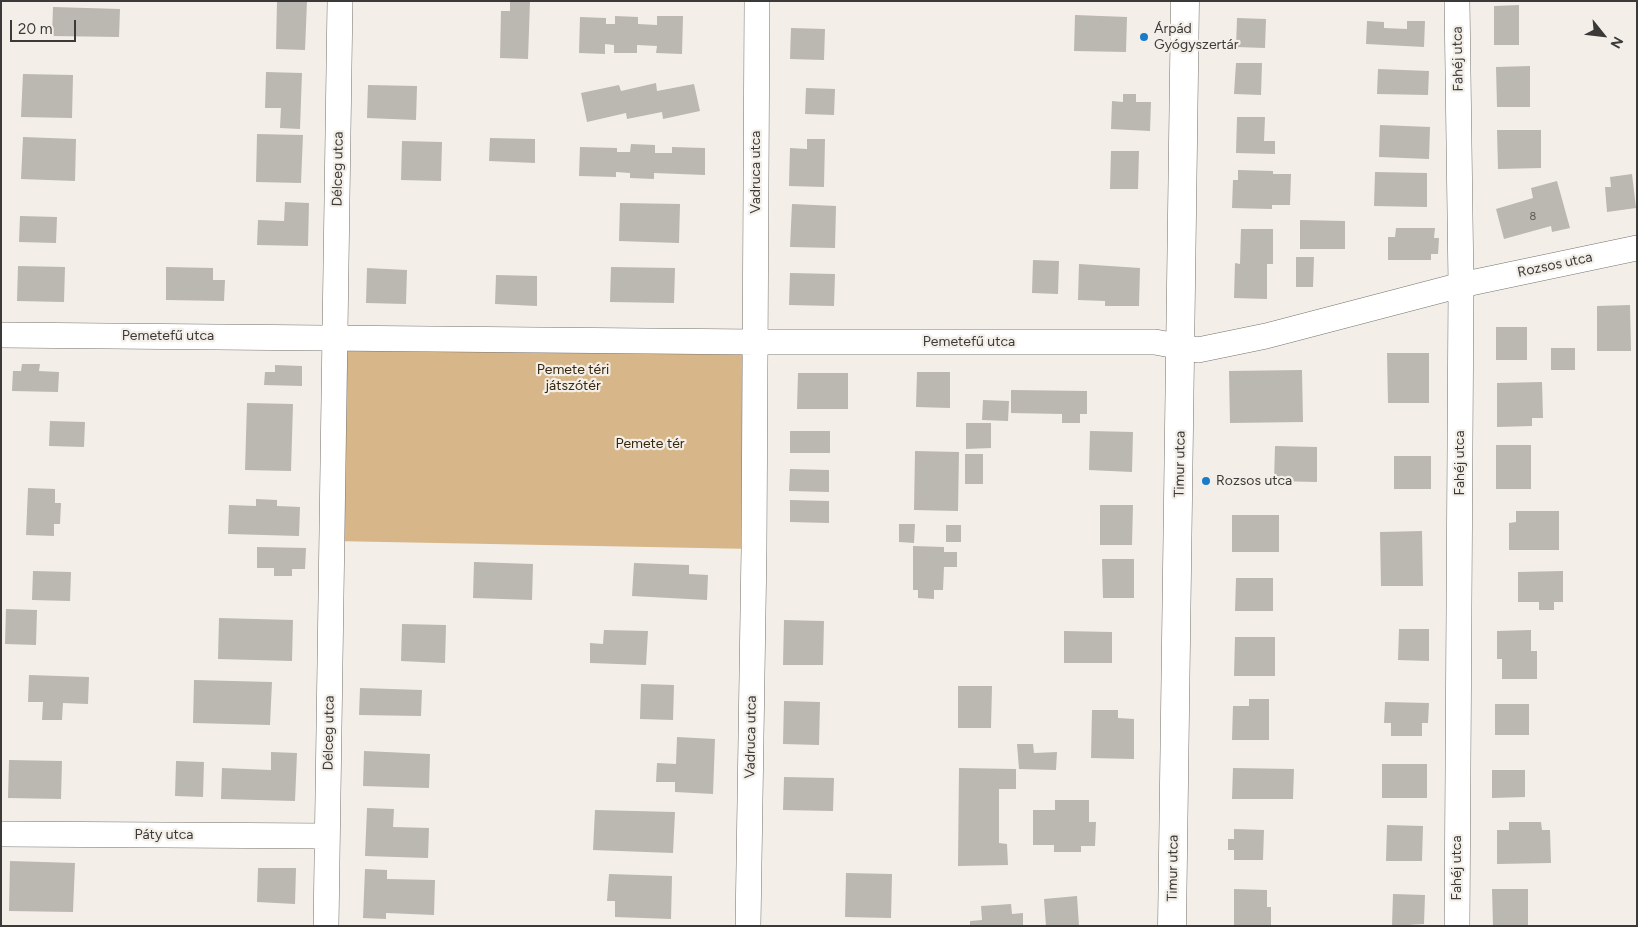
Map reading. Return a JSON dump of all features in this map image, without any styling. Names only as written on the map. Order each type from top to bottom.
[{"type":"street","name":"Délceg utca","points":[[326,926],[340,1]]},
{"type":"street","name":"Vadruca utca","points":[[748,926],[754,549],[757,1]]},
{"type":"street","name":"Timur utca","points":[[1172,926],[1185,1]]},
{"type":"street","name":"Fahéj utca","points":[[1457,1],[1461,285],[1457,926]]},
{"type":"street","name":"Rozsos utca","points":[[1181,346],[1198,350],[1266,336],[1461,285],[1637,248]]},
{"type":"street","name":"Pemetefű utca","points":[[1,335],[336,338]]},
{"type":"street","points":[[336,338],[755,342]]},
{"type":"street","name":"Pemetefű utca","points":[[755,342],[1155,342],[1181,346]]},
{"type":"street","name":"Páty utca","points":[[1,834],[327,836]]},
{"type":"green space","name":"Pemete tér","points":[[336,338],[755,342],[754,549],[332,541]]},
{"type":"building","points":[[277,1],[307,1],[305,50],[276,49]]},
{"type":"building","points":[[510,1],[530,1],[528,59],[500,58],[501,11],[510,11]]},
{"type":"building","points":[[1519,5],[1519,45],[1494,45],[1494,6]]},
{"type":"building","points":[[53,7],[120,9],[119,37],[52,36]]},
{"type":"building","points":[[1075,15],[1127,17],[1126,52],[1074,51]]},
{"type":"building","points":[[615,16],[638,17],[638,24],[657,25],[657,16],[683,16],[682,54],[656,53],[657,46],[637,45],[637,53],[614,53],[614,45],[605,44],[605,54],[579,53],[580,17],[606,18],[606,24],[615,24]]},
{"type":"building","points":[[1237,18],[1266,19],[1265,48],[1236,47]]},
{"type":"building","points":[[1367,21],[1384,22],[1384,28],[1407,29],[1407,21],[1425,21],[1424,47],[1366,44]]},
{"type":"building","points":[[791,28],[825,29],[824,60],[790,59]]},
{"type":"building","points":[[1236,63],[1262,63],[1261,95],[1234,94]]},
{"type":"building","points":[[1530,66],[1530,107],[1497,107],[1496,67]]},
{"type":"building","points":[[1378,69],[1429,71],[1428,95],[1377,94]]},
{"type":"building","points":[[266,72],[302,73],[300,129],[280,128],[281,108],[265,108]]},
{"type":"building","points":[[23,74],[73,75],[72,118],[21,117]]},
{"type":"building","points":[[656,83],[657,91],[694,84],[700,111],[663,119],[662,112],[627,119],[626,113],[587,122],[581,93],[619,85],[621,91]]},
{"type":"building","points":[[368,85],[417,86],[416,120],[367,118]]},
{"type":"building","points":[[806,88],[835,89],[834,115],[805,114]]},
{"type":"building","points":[[1123,94],[1136,94],[1136,102],[1151,102],[1150,131],[1111,129],[1112,101],[1123,102]]},
{"type":"building","points":[[1237,117],[1265,117],[1264,141],[1275,141],[1275,154],[1236,153]]},
{"type":"building","points":[[1380,125],[1430,127],[1429,159],[1379,157]]},
{"type":"building","points":[[1497,130],[1541,130],[1541,168],[1498,169]]},
{"type":"building","points":[[257,134],[303,135],[301,183],[256,182]]},
{"type":"building","points":[[23,137],[76,139],[75,181],[21,179]]},
{"type":"building","points":[[490,138],[535,139],[535,163],[489,161]]},
{"type":"building","points":[[807,139],[825,139],[824,187],[789,186],[790,148],[807,149]]},
{"type":"building","points":[[402,141],[442,142],[441,181],[401,180]]},
{"type":"building","points":[[631,144],[655,145],[655,153],[672,153],[672,147],[705,148],[705,175],[654,173],[654,179],[630,178],[630,173],[616,172],[616,177],[579,176],[580,147],[617,148],[617,152],[630,152]]},
{"type":"building","points":[[1111,151],[1139,151],[1138,189],[1110,189]]},
{"type":"building","points":[[1238,170],[1273,171],[1273,174],[1291,174],[1290,205],[1272,205],[1272,209],[1232,208],[1233,180],[1238,180]]},
{"type":"building","points":[[1375,172],[1427,173],[1427,207],[1374,206]]},
{"type":"building","points":[[1632,174],[1636,208],[1607,212],[1605,187],[1611,187],[1610,177]]},
{"type":"building","points":[[1557,181],[1570,228],[1552,232],[1551,226],[1504,239],[1496,209],[1533,198],[1531,188]]},
{"type":"building","points":[[285,202],[309,203],[308,246],[257,245],[258,220],[284,221]]},
{"type":"building","points":[[620,203],[680,204],[679,243],[619,241]]},
{"type":"building","points":[[792,204],[836,206],[835,248],[790,247]]},
{"type":"building","points":[[20,216],[57,217],[56,243],[19,242]]},
{"type":"building","points":[[1300,220],[1345,221],[1345,249],[1300,249]]},
{"type":"building","points":[[1396,228],[1435,228],[1434,238],[1439,238],[1438,254],[1431,254],[1431,260],[1388,260],[1388,237],[1395,237]]},
{"type":"building","points":[[1241,229],[1273,229],[1273,264],[1267,264],[1267,299],[1234,298],[1235,263],[1240,264]]},
{"type":"building","points":[[1296,257],[1314,257],[1313,287],[1296,287]]},
{"type":"building","points":[[1033,260],[1059,261],[1058,294],[1032,293]]},
{"type":"building","points":[[1079,264],[1140,268],[1139,306],[1105,306],[1105,301],[1078,300]]},
{"type":"building","points":[[18,266],[65,267],[64,302],[17,301]]},
{"type":"building","points":[[166,267],[213,268],[213,280],[225,280],[224,301],[166,300]]},
{"type":"building","points":[[611,267],[675,268],[674,303],[610,302]]},
{"type":"building","points":[[367,268],[407,270],[406,304],[366,303]]},
{"type":"building","points":[[790,273],[835,274],[834,306],[789,305]]},
{"type":"building","points":[[496,275],[537,276],[537,306],[495,304]]},
{"type":"building","points":[[1630,305],[1631,351],[1597,351],[1597,306]]},
{"type":"building","points":[[1496,327],[1527,327],[1527,360],[1496,360]]},
{"type":"building","points":[[1551,348],[1575,348],[1575,370],[1551,370]]},
{"type":"building","points":[[1387,353],[1429,353],[1429,403],[1388,403]]},
{"type":"building","points":[[22,364],[40,364],[39,371],[59,372],[58,392],[12,391],[13,371],[21,371]]},
{"type":"building","points":[[275,365],[302,366],[302,386],[264,385],[265,372],[275,372]]},
{"type":"building","points":[[1302,370],[1303,422],[1230,423],[1229,371]]},
{"type":"building","points":[[917,372],[950,372],[950,408],[916,407]]},
{"type":"building","points":[[798,373],[848,373],[848,409],[797,409]]},
{"type":"building","points":[[1542,382],[1543,418],[1532,418],[1532,426],[1497,427],[1497,383]]},
{"type":"building","points":[[1011,390],[1087,391],[1087,414],[1080,414],[1080,423],[1062,423],[1062,414],[1011,413]]},
{"type":"building","points":[[983,400],[1009,401],[1008,421],[982,420]]},
{"type":"building","points":[[247,403],[293,404],[291,471],[245,470]]},
{"type":"building","points":[[50,421],[85,422],[84,447],[49,446]]},
{"type":"building","points":[[966,423],[991,423],[991,448],[966,449]]},
{"type":"building","points":[[790,431],[830,431],[830,453],[790,453]]},
{"type":"building","points":[[1090,431],[1133,432],[1132,472],[1089,470]]},
{"type":"building","points":[[1496,445],[1531,445],[1531,489],[1496,489]]},
{"type":"building","points":[[1275,446],[1317,447],[1317,482],[1274,481]]},
{"type":"building","points":[[915,451],[959,452],[958,511],[914,510]]},
{"type":"building","points":[[965,454],[983,454],[983,484],[965,484]]},
{"type":"building","points":[[1394,456],[1431,456],[1431,489],[1394,489]]},
{"type":"building","points":[[790,469],[829,470],[829,492],[789,491]]},
{"type":"building","points":[[28,488],[55,489],[55,503],[61,503],[60,524],[54,524],[54,536],[26,535]]},
{"type":"building","points":[[256,499],[277,500],[277,506],[300,507],[299,536],[228,534],[229,505],[256,506]]},
{"type":"building","points":[[790,500],[829,501],[829,523],[790,522]]},
{"type":"building","points":[[1100,505],[1133,505],[1132,545],[1100,545]]},
{"type":"building","points":[[1516,511],[1559,511],[1559,550],[1509,550],[1509,523],[1516,522]]},
{"type":"building","points":[[1232,515],[1279,515],[1279,552],[1232,552]]},
{"type":"building","points":[[899,524],[915,524],[914,543],[899,542]]},
{"type":"building","points":[[946,525],[961,525],[961,542],[946,542]]},
{"type":"building","points":[[1422,531],[1423,586],[1381,586],[1380,532]]},
{"type":"building","points":[[913,546],[944,547],[944,552],[957,552],[957,567],[944,567],[943,590],[934,590],[934,599],[918,598],[918,590],[913,590]]},
{"type":"building","points":[[257,547],[306,548],[305,569],[292,569],[292,576],[274,576],[274,568],[257,568]]},
{"type":"building","points":[[1102,559],[1134,559],[1134,598],[1103,598]]},
{"type":"building","points":[[474,562],[533,564],[532,600],[473,598]]},
{"type":"building","points":[[634,563],[689,565],[689,574],[708,575],[707,600],[632,596]]},
{"type":"building","points":[[33,571],[71,572],[70,601],[32,600]]},
{"type":"building","points":[[1563,571],[1563,602],[1554,602],[1554,610],[1539,610],[1539,602],[1518,602],[1518,572]]},
{"type":"building","points":[[1236,578],[1273,578],[1273,611],[1235,611]]},
{"type":"building","points":[[6,609],[37,610],[36,645],[5,644]]},
{"type":"building","points":[[219,618],[293,620],[292,661],[218,659]]},
{"type":"building","points":[[784,620],[824,621],[823,665],[783,665]]},
{"type":"building","points":[[402,624],[446,625],[445,663],[401,661]]},
{"type":"building","points":[[1399,629],[1429,629],[1429,661],[1398,660]]},
{"type":"building","points":[[604,630],[648,631],[646,665],[590,663],[590,643],[603,644]]},
{"type":"building","points":[[1531,630],[1531,651],[1537,651],[1537,679],[1502,679],[1502,659],[1497,659],[1497,631]]},
{"type":"building","points":[[1064,631],[1112,632],[1112,663],[1064,663]]},
{"type":"building","points":[[1235,637],[1275,637],[1275,676],[1234,676]]},
{"type":"building","points":[[29,675],[89,677],[88,704],[63,703],[62,720],[42,720],[43,702],[28,702]]},
{"type":"building","points":[[194,680],[272,682],[270,725],[193,723]]},
{"type":"building","points":[[641,684],[674,685],[673,720],[640,719]]},
{"type":"building","points":[[958,686],[992,686],[991,728],[958,728]]},
{"type":"building","points":[[360,688],[422,690],[421,716],[359,715]]},
{"type":"building","points":[[1249,699],[1269,699],[1269,740],[1232,740],[1233,706],[1249,706]]},
{"type":"building","points":[[784,701],[820,702],[819,745],[783,744]]},
{"type":"building","points":[[1385,702],[1429,703],[1428,723],[1422,723],[1422,736],[1391,736],[1391,723],[1384,723]]},
{"type":"building","points":[[1495,704],[1529,704],[1529,735],[1495,735]]},
{"type":"building","points":[[1092,710],[1118,710],[1118,718],[1134,719],[1134,759],[1091,758]]},
{"type":"building","points":[[677,737],[715,739],[713,794],[675,792],[675,782],[656,782],[657,763],[676,764]]},
{"type":"building","points":[[1017,744],[1033,744],[1034,753],[1057,752],[1056,770],[1019,769]]},
{"type":"building","points":[[364,751],[430,754],[429,788],[363,786]]},
{"type":"building","points":[[271,752],[297,753],[295,801],[221,799],[222,768],[271,770]]},
{"type":"building","points":[[9,760],[62,761],[61,799],[8,798]]},
{"type":"building","points":[[176,761],[204,762],[203,797],[175,796]]},
{"type":"building","points":[[1382,764],[1427,764],[1427,798],[1382,798]]},
{"type":"building","points":[[959,768],[1016,769],[1016,789],[999,789],[999,843],[1007,844],[1008,865],[958,866]]},
{"type":"building","points":[[1233,768],[1294,769],[1293,799],[1232,799]]},
{"type":"building","points":[[1492,770],[1525,770],[1525,797],[1492,798]]},
{"type":"building","points":[[784,777],[834,778],[833,811],[783,810]]},
{"type":"building","points":[[1055,800],[1089,800],[1089,822],[1096,822],[1095,846],[1081,846],[1081,852],[1054,852],[1054,845],[1033,845],[1033,810],[1055,810]]},
{"type":"building","points":[[367,808],[394,809],[393,827],[429,828],[428,858],[365,856]]},
{"type":"building","points":[[595,810],[675,812],[673,853],[593,850]]},
{"type":"building","points":[[1509,822],[1541,822],[1542,830],[1550,830],[1551,863],[1497,864],[1497,830],[1509,830]]},
{"type":"building","points":[[1387,825],[1423,826],[1422,861],[1386,861]]},
{"type":"building","points":[[1234,829],[1264,830],[1263,860],[1234,860],[1234,850],[1228,850],[1228,839],[1234,839]]},
{"type":"building","points":[[10,861],[75,863],[73,912],[9,911]]},
{"type":"building","points":[[258,868],[296,868],[295,904],[257,902]]},
{"type":"building","points":[[365,869],[387,870],[387,879],[435,880],[434,915],[386,913],[386,919],[363,918]]},
{"type":"building","points":[[846,873],[892,874],[891,918],[845,917]]},
{"type":"building","points":[[609,874],[672,876],[671,919],[615,917],[615,901],[607,901]]},
{"type":"building","points":[[1234,889],[1267,890],[1267,907],[1271,907],[1271,926],[1234,925]]},
{"type":"building","points":[[1492,889],[1528,889],[1528,925],[1493,926]]},
{"type":"building","points":[[1393,894],[1425,895],[1424,924],[1392,926]]},
{"type":"building","points":[[1077,896],[1079,926],[1046,926],[1044,899]]},
{"type":"building","points":[[1011,904],[1012,914],[1023,913],[1023,926],[970,926],[970,921],[982,920],[981,906]]},
{"type":"place","name":"Árpád Gyógyszertár","points":[[1144,37]]},
{"type":"place","name":"Rozsos utca","points":[[1206,481]]},
{"type":"park label","name":"Pemete téri játszótér","points":[[573,378]]}]
